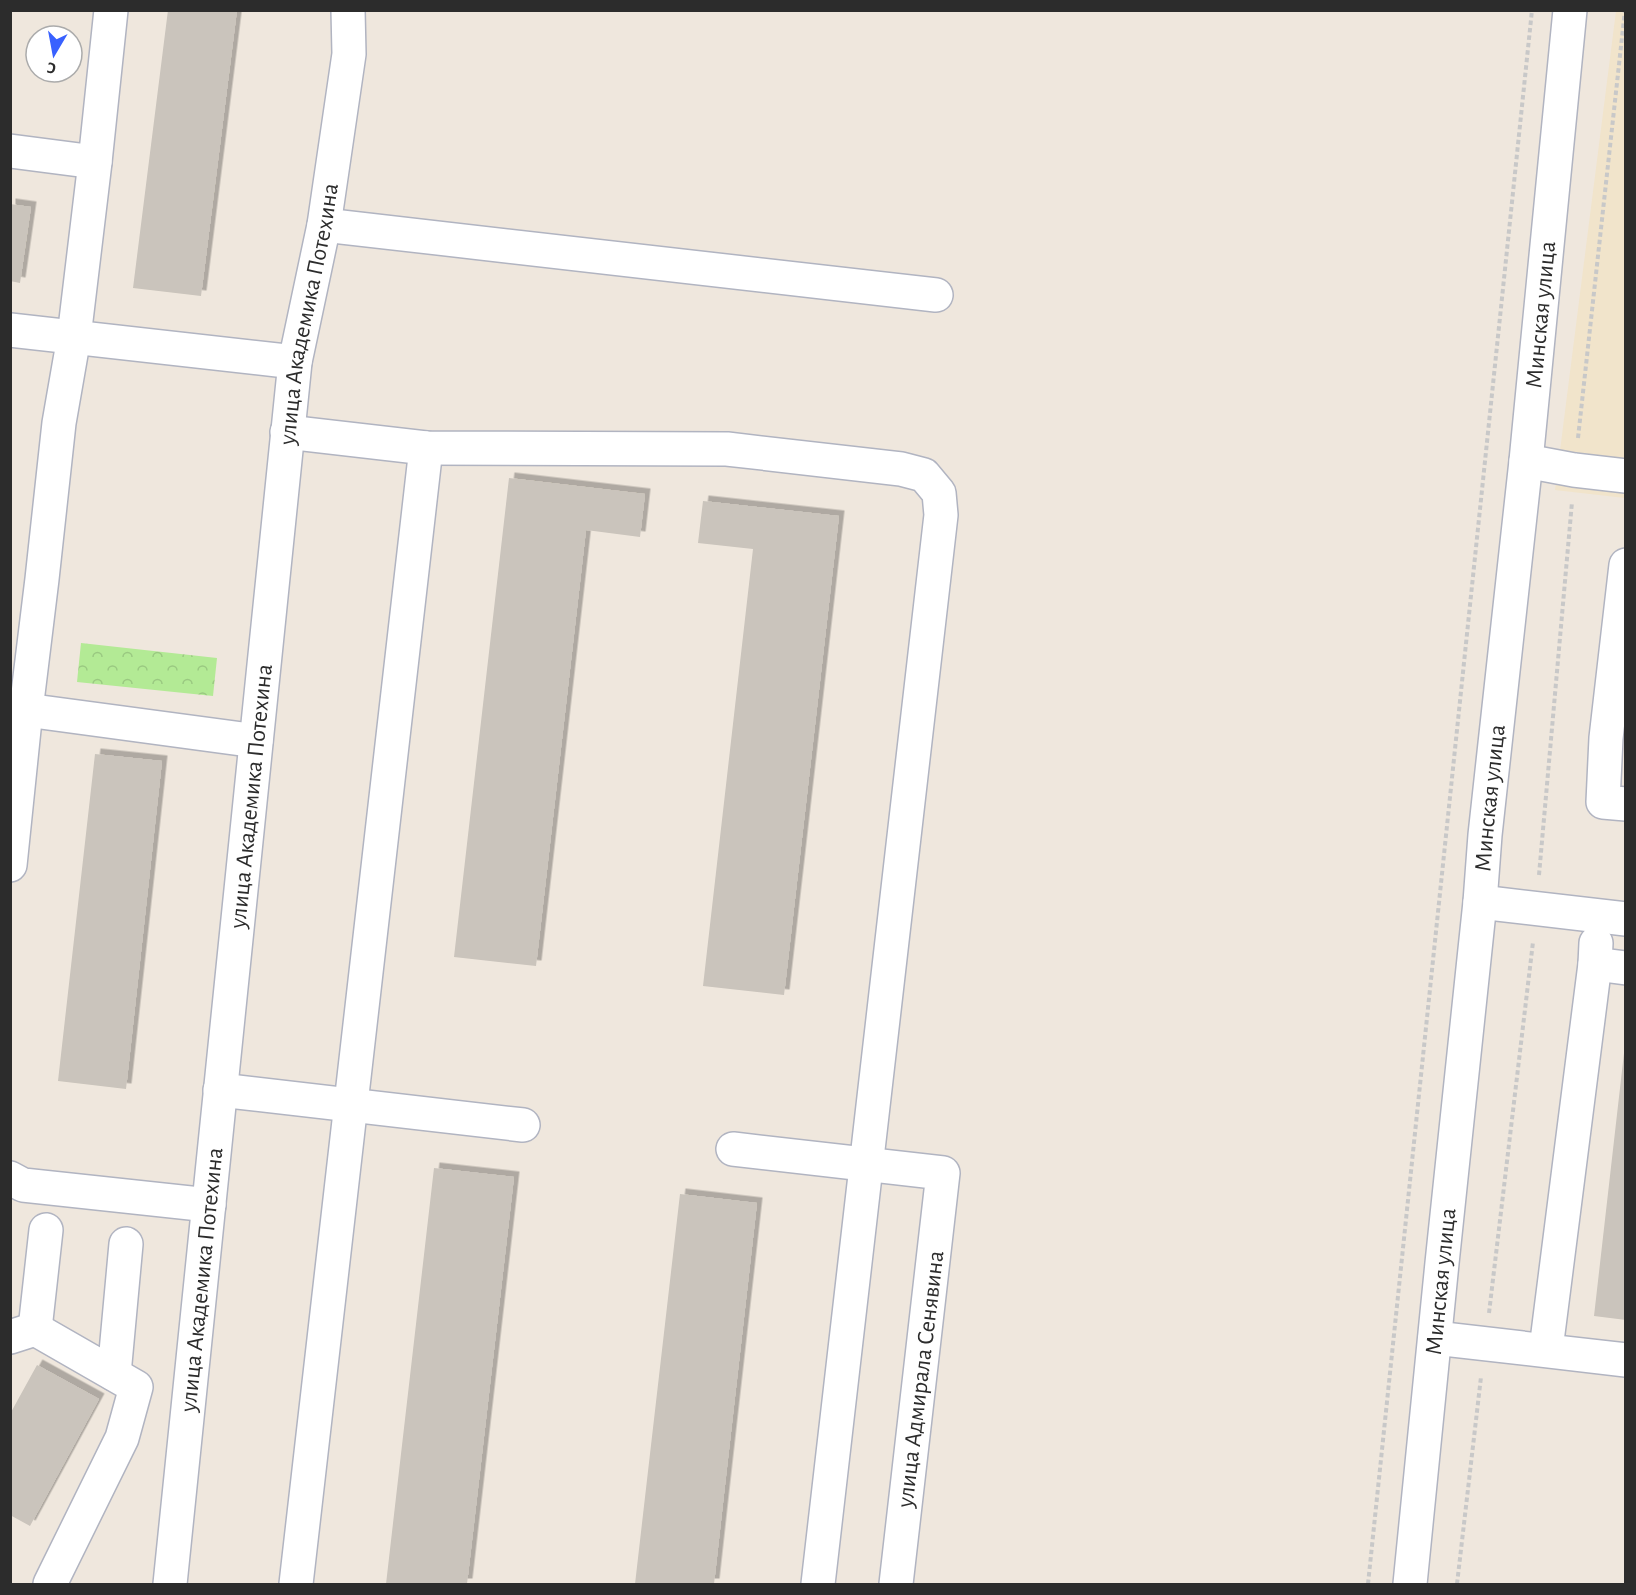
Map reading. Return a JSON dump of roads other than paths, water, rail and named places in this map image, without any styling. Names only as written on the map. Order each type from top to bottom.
[{"type":"street","points":[[10,865],[18,710],[42,579],[59,423],[74,337],[111,10]]},
{"type":"street","name":"улица Академика Потехина","points":[[170,1584],[287,432],[295,362],[324,225],[349,54],[348,10]]},
{"type":"street","name":"Минская улица","points":[[1410,1584],[1485,835],[1526,461],[1570,10]]},
{"type":"street","points":[[10,151],[95,162]]},
{"type":"street","points":[[324,225],[936,295]]},
{"type":"street","points":[[10,330],[295,362]]},
{"type":"street","points":[[287,432],[426,448],[727,449],[901,469],[924,475],[939,493],[941,516],[818,1584]]},
{"type":"street","points":[[296,1584],[426,448]]},
{"type":"street","points":[[1526,461],[1626,476]]},
{"type":"street","points":[[1626,565],[1606,738],[1603,802],[1626,804]]},
{"type":"street","points":[[18,710],[256,741]]},
{"type":"street","points":[[1480,902],[1612,918],[1610,966],[1546,1349]]},
{"type":"street","points":[[220,1090],[523,1125]]},
{"type":"street","points":[[734,1149],[866,1164]]},
{"type":"street","name":"улица Адмирала Сенявина","points":[[866,1164],[943,1173],[896,1584]]},
{"type":"street","points":[[10,1178],[22,1185],[209,1205]]},
{"type":"street","points":[[46,1230],[23,1333],[114,1374],[136,1387],[122,1438],[50,1584]]},
{"type":"street","points":[[114,1374],[126,1244]]},
{"type":"street","points":[[1435,1338],[1626,1360]]}]
